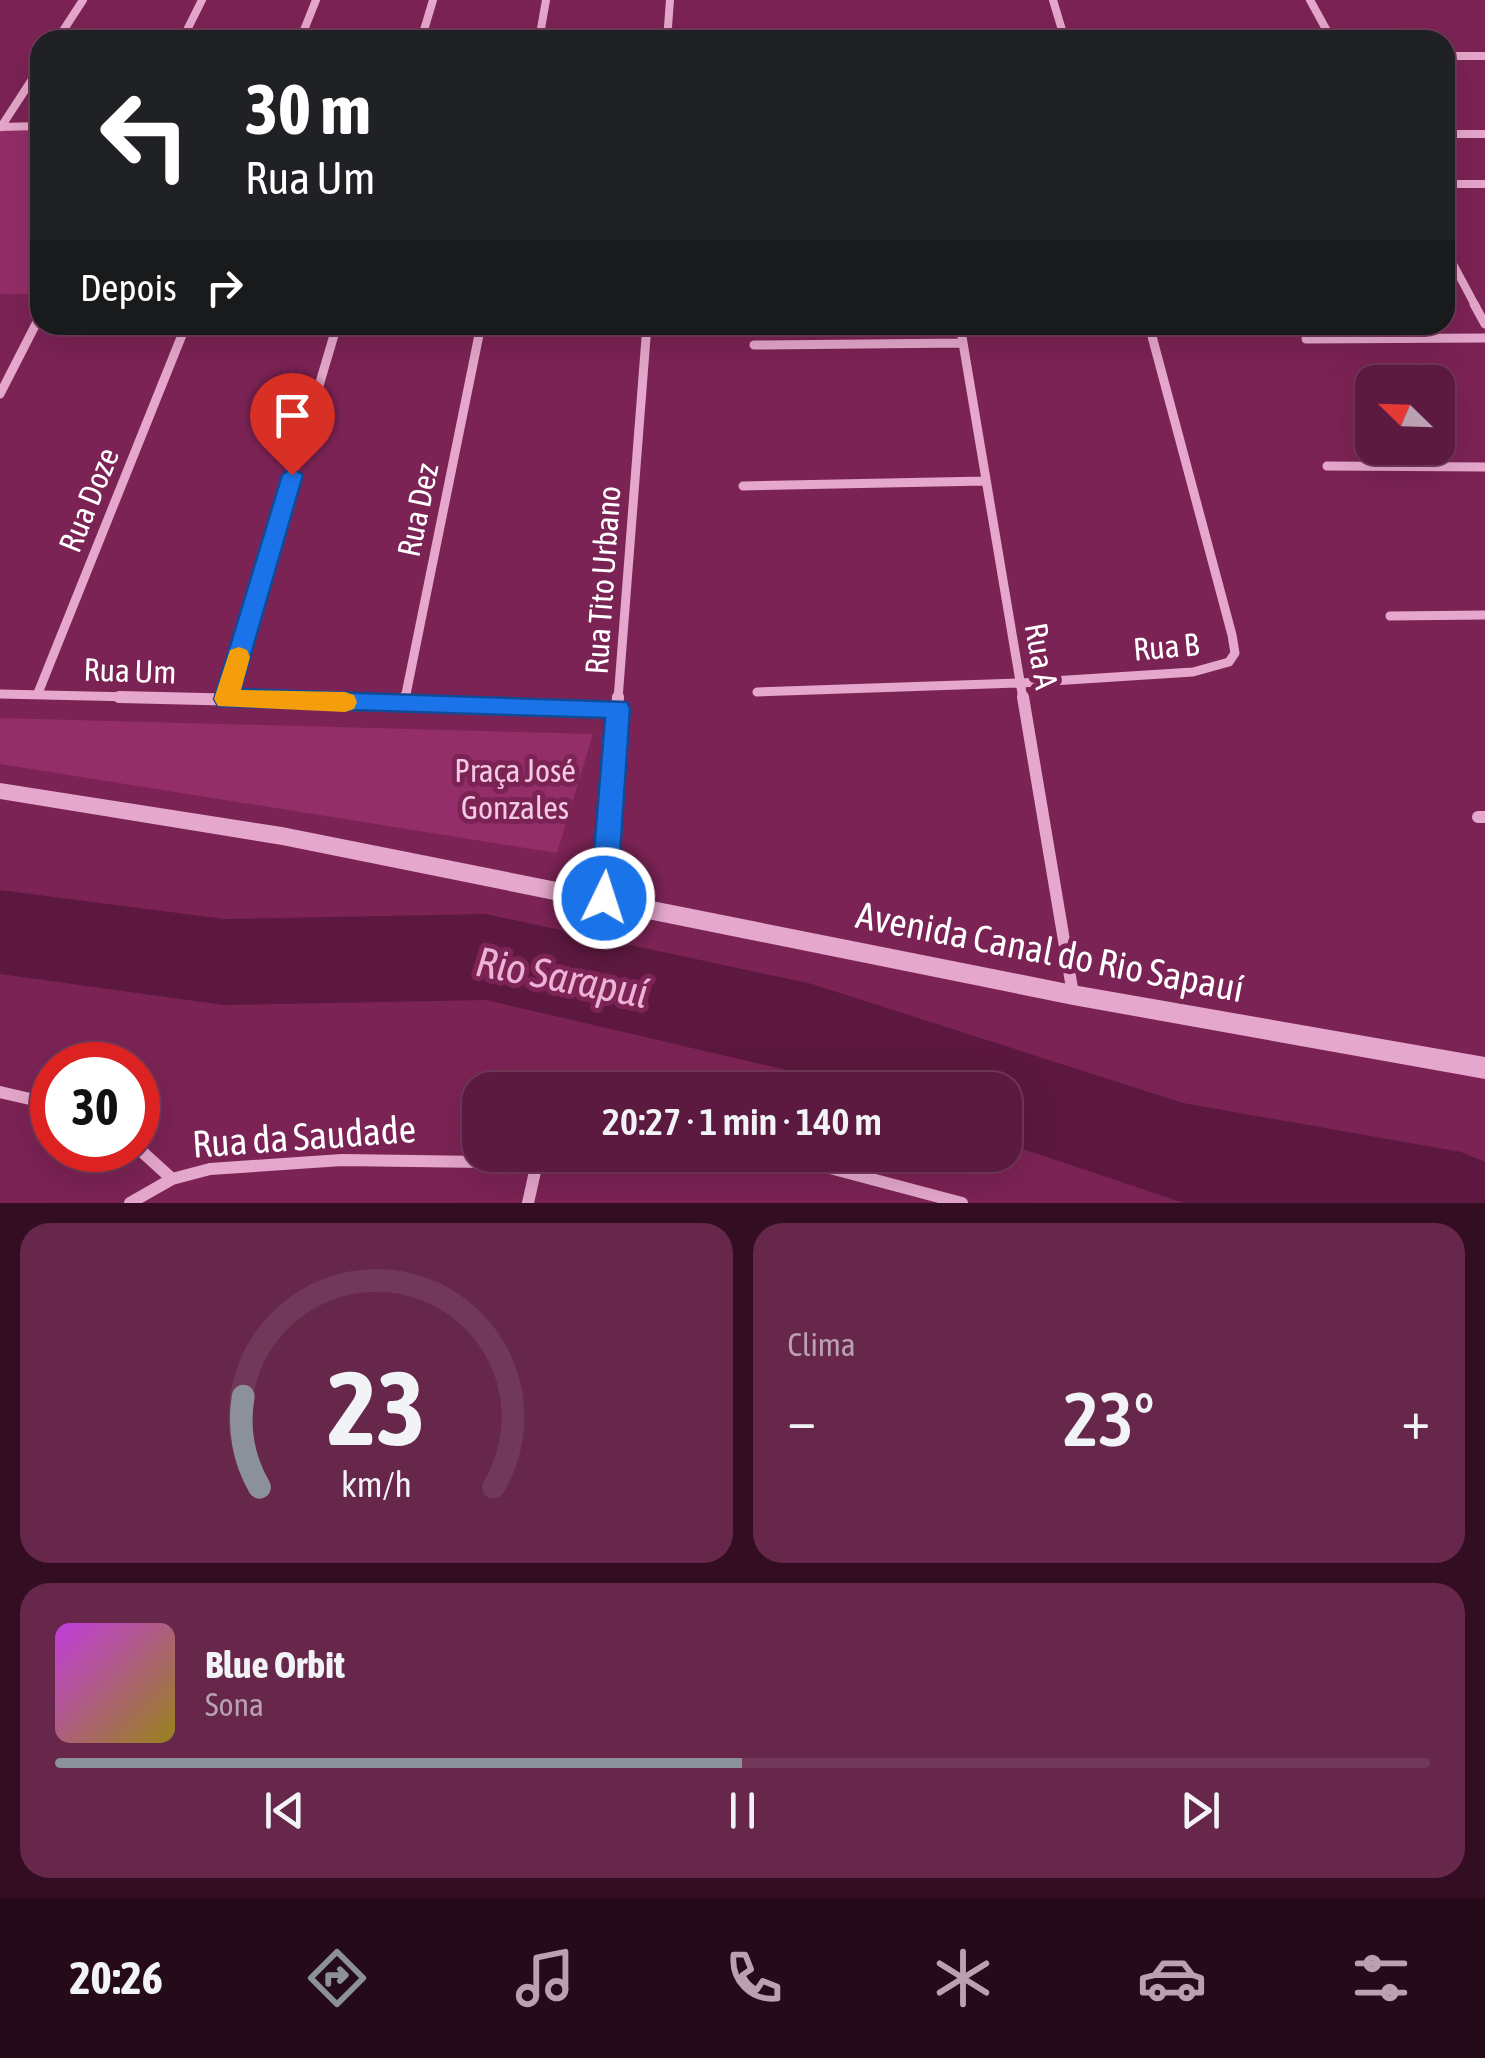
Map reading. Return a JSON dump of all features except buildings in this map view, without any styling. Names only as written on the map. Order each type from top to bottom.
[{"type":"street","points":[[64,30],[83,0]]},
{"type":"street","points":[[187,30],[202,0]]},
{"type":"street","points":[[304,30],[316,0]]},
{"type":"street","points":[[424,30],[433,0]]},
{"type":"street","points":[[540,30],[546,0]]},
{"type":"street","points":[[668,30],[670,0]]},
{"type":"street","points":[[1052,0],[1062,30]]},
{"type":"street","points":[[1310,0],[1326,30]]},
{"type":"street","points":[[1455,56],[1485,56]]},
{"type":"street","points":[[1,126],[30,82]]},
{"type":"street","points":[[1,126],[30,126]]},
{"type":"street","points":[[1455,134],[1485,134]]},
{"type":"street","points":[[1455,184],[1485,184]]},
{"type":"street","points":[[1455,268],[1485,324]]},
{"type":"street","points":[[0,394],[30,335]]},
{"type":"street","name":"Rua Doze","points":[[38,693],[182,335]]},
{"type":"street","points":[[226,699],[333,335]]},
{"type":"street","name":"Rua Dez","points":[[404,704],[480,335]]},
{"type":"street","name":"Rua Tito Urbano","points":[[604,898],[646,335]]},
{"type":"street","name":"Rua A","points":[[962,335],[1073,995]]},
{"type":"street","name":"Rua B","points":[[757,692],[1020,683],[1193,672],[1219,668],[1229,662],[1235,653],[1152,335]]},
{"type":"street","points":[[1306,339],[1485,338]]},
{"type":"street","points":[[754,345],[963,342]]},
{"type":"street","points":[[1326,466],[1485,467]]},
{"type":"street","points":[[743,486],[986,481]]},
{"type":"street","points":[[1390,616],[1485,614]]},
{"type":"street","name":"Rua Um","points":[[0,694],[618,709]]},
{"type":"street","name":"Avenida Canal do Rio Sapauí","points":[[0,790],[282,836],[1073,995],[1485,1068]]},
{"type":"street","points":[[0,1092],[30,1099]]},
{"type":"street","name":"Rua da Saudade","points":[[130,1203],[172,1179],[210,1169],[342,1160],[462,1164]]},
{"type":"street","points":[[160,1168],[172,1179]]},
{"type":"street","points":[[528,1203],[535,1172]]},
{"type":"street","points":[[845,1172],[962,1203]]},
{"type":"green space","points":[[0,129],[30,130],[30,294],[0,294]]},
{"type":"green space","name":"Praça José Gonzales","points":[[0,718],[593,734],[557,853],[0,764]]},
{"type":"waterway","name":"Rio Sarapuí","points":[[0,932],[224,962],[486,957],[812,1030],[939,1072]]},
{"type":"waterway","name":"Rio Sarapuí","points":[[1022,1100],[1183,1153],[1461,1203]]},
{"type":"slow traffic","points":[[239,657],[226,699],[345,702]]},
{"type":"route","points":[[292,475],[226,699],[618,709],[604,898]]}]
